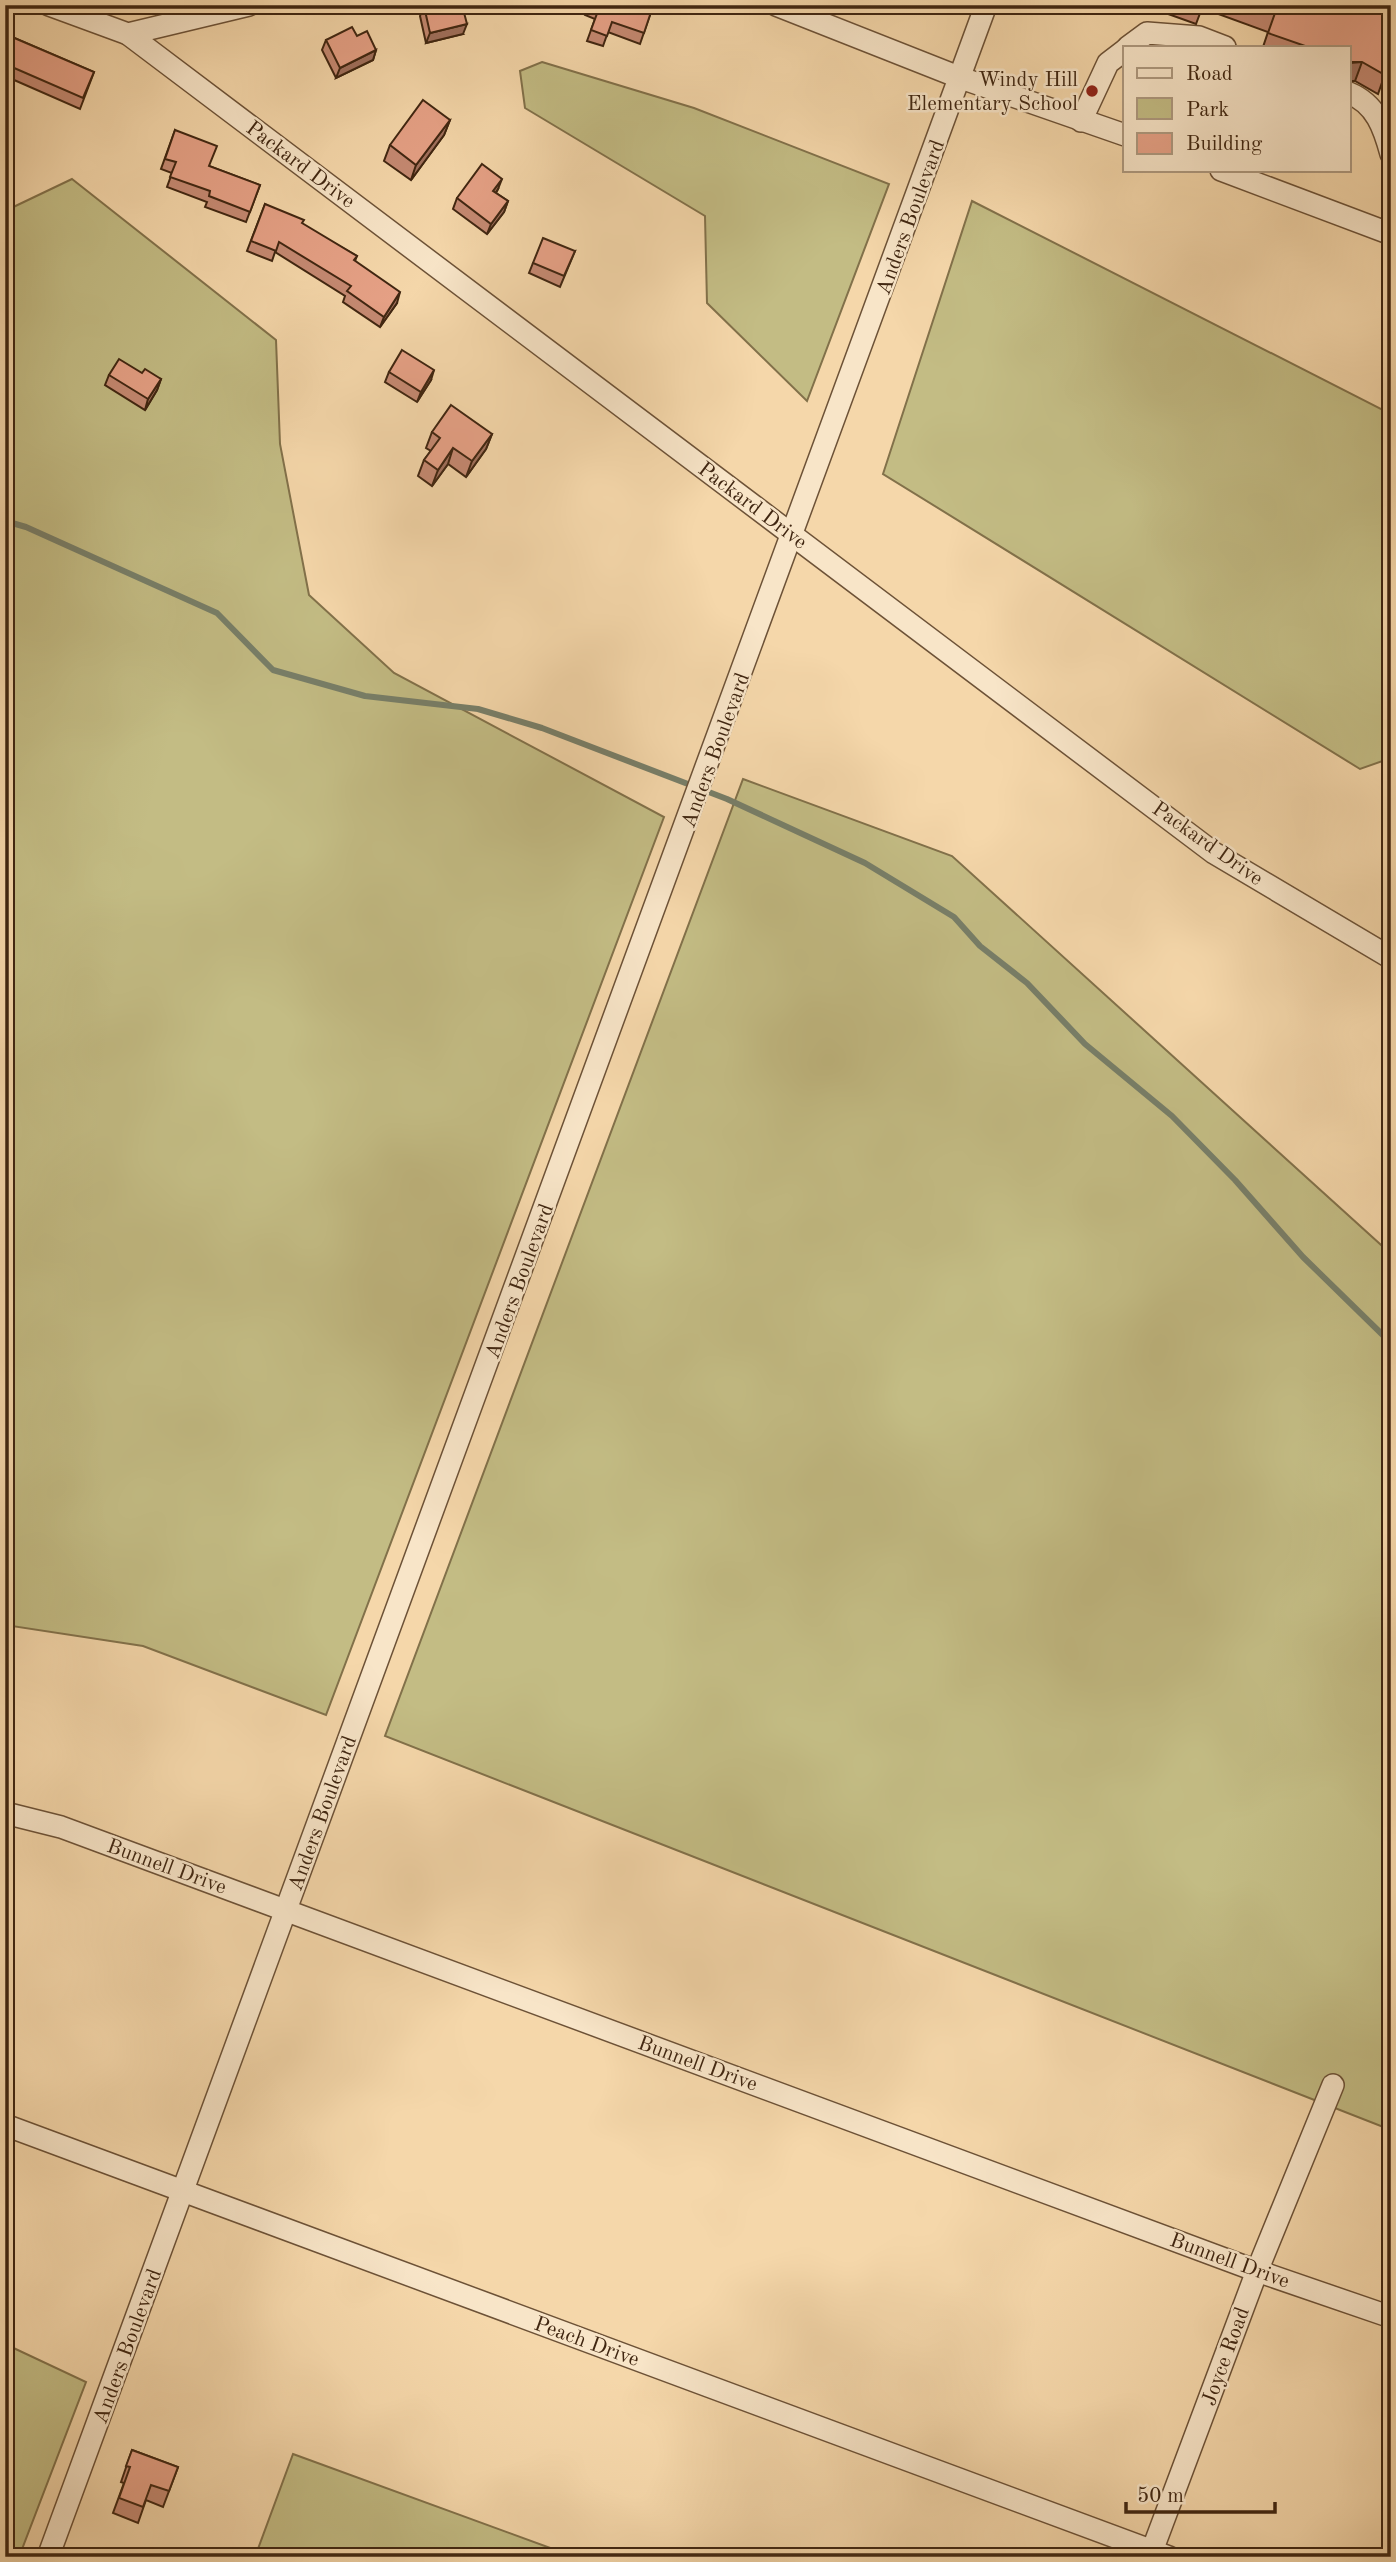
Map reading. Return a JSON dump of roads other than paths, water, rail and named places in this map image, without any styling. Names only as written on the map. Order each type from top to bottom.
[{"type":"street","name":"Packard Drive","points":[[49,5],[128,34],[1214,853],[1391,958]]},
{"type":"street","points":[[128,34],[249,5]]},
{"type":"street","points":[[776,5],[961,78],[1123,134]]},
{"type":"street","name":"Anders Boulevard","points":[[48,2557],[986,5]]},
{"type":"street","points":[[1129,46],[1147,33],[1199,37],[1222,46]]},
{"type":"street","points":[[1081,121],[1108,63],[1123,50]]},
{"type":"street","points":[[1350,93],[1360,98],[1382,121],[1391,154]]},
{"type":"street","points":[[1227,172],[1391,234]]},
{"type":"street","name":"Bunnell Drive","points":[[5,1812],[61,1827],[1257,2271],[1391,2317]]},
{"type":"street","name":"Joyce Road","points":[[1161,2554],[1257,2271],[1333,2085]]},
{"type":"street","name":"Peach Drive","points":[[5,2125],[1161,2554]]},
{"type":"waterway","points":[[5,521],[26,527],[217,613],[273,670],[365,696],[478,709],[542,728],[727,799],[865,863],[954,917],[980,946],[1027,983],[1085,1044],[1172,1116],[1235,1180],[1303,1257],[1391,1343]]},
{"type":"place","name":"Windy Hill Elementary School","points":[[1092,91]]}]
